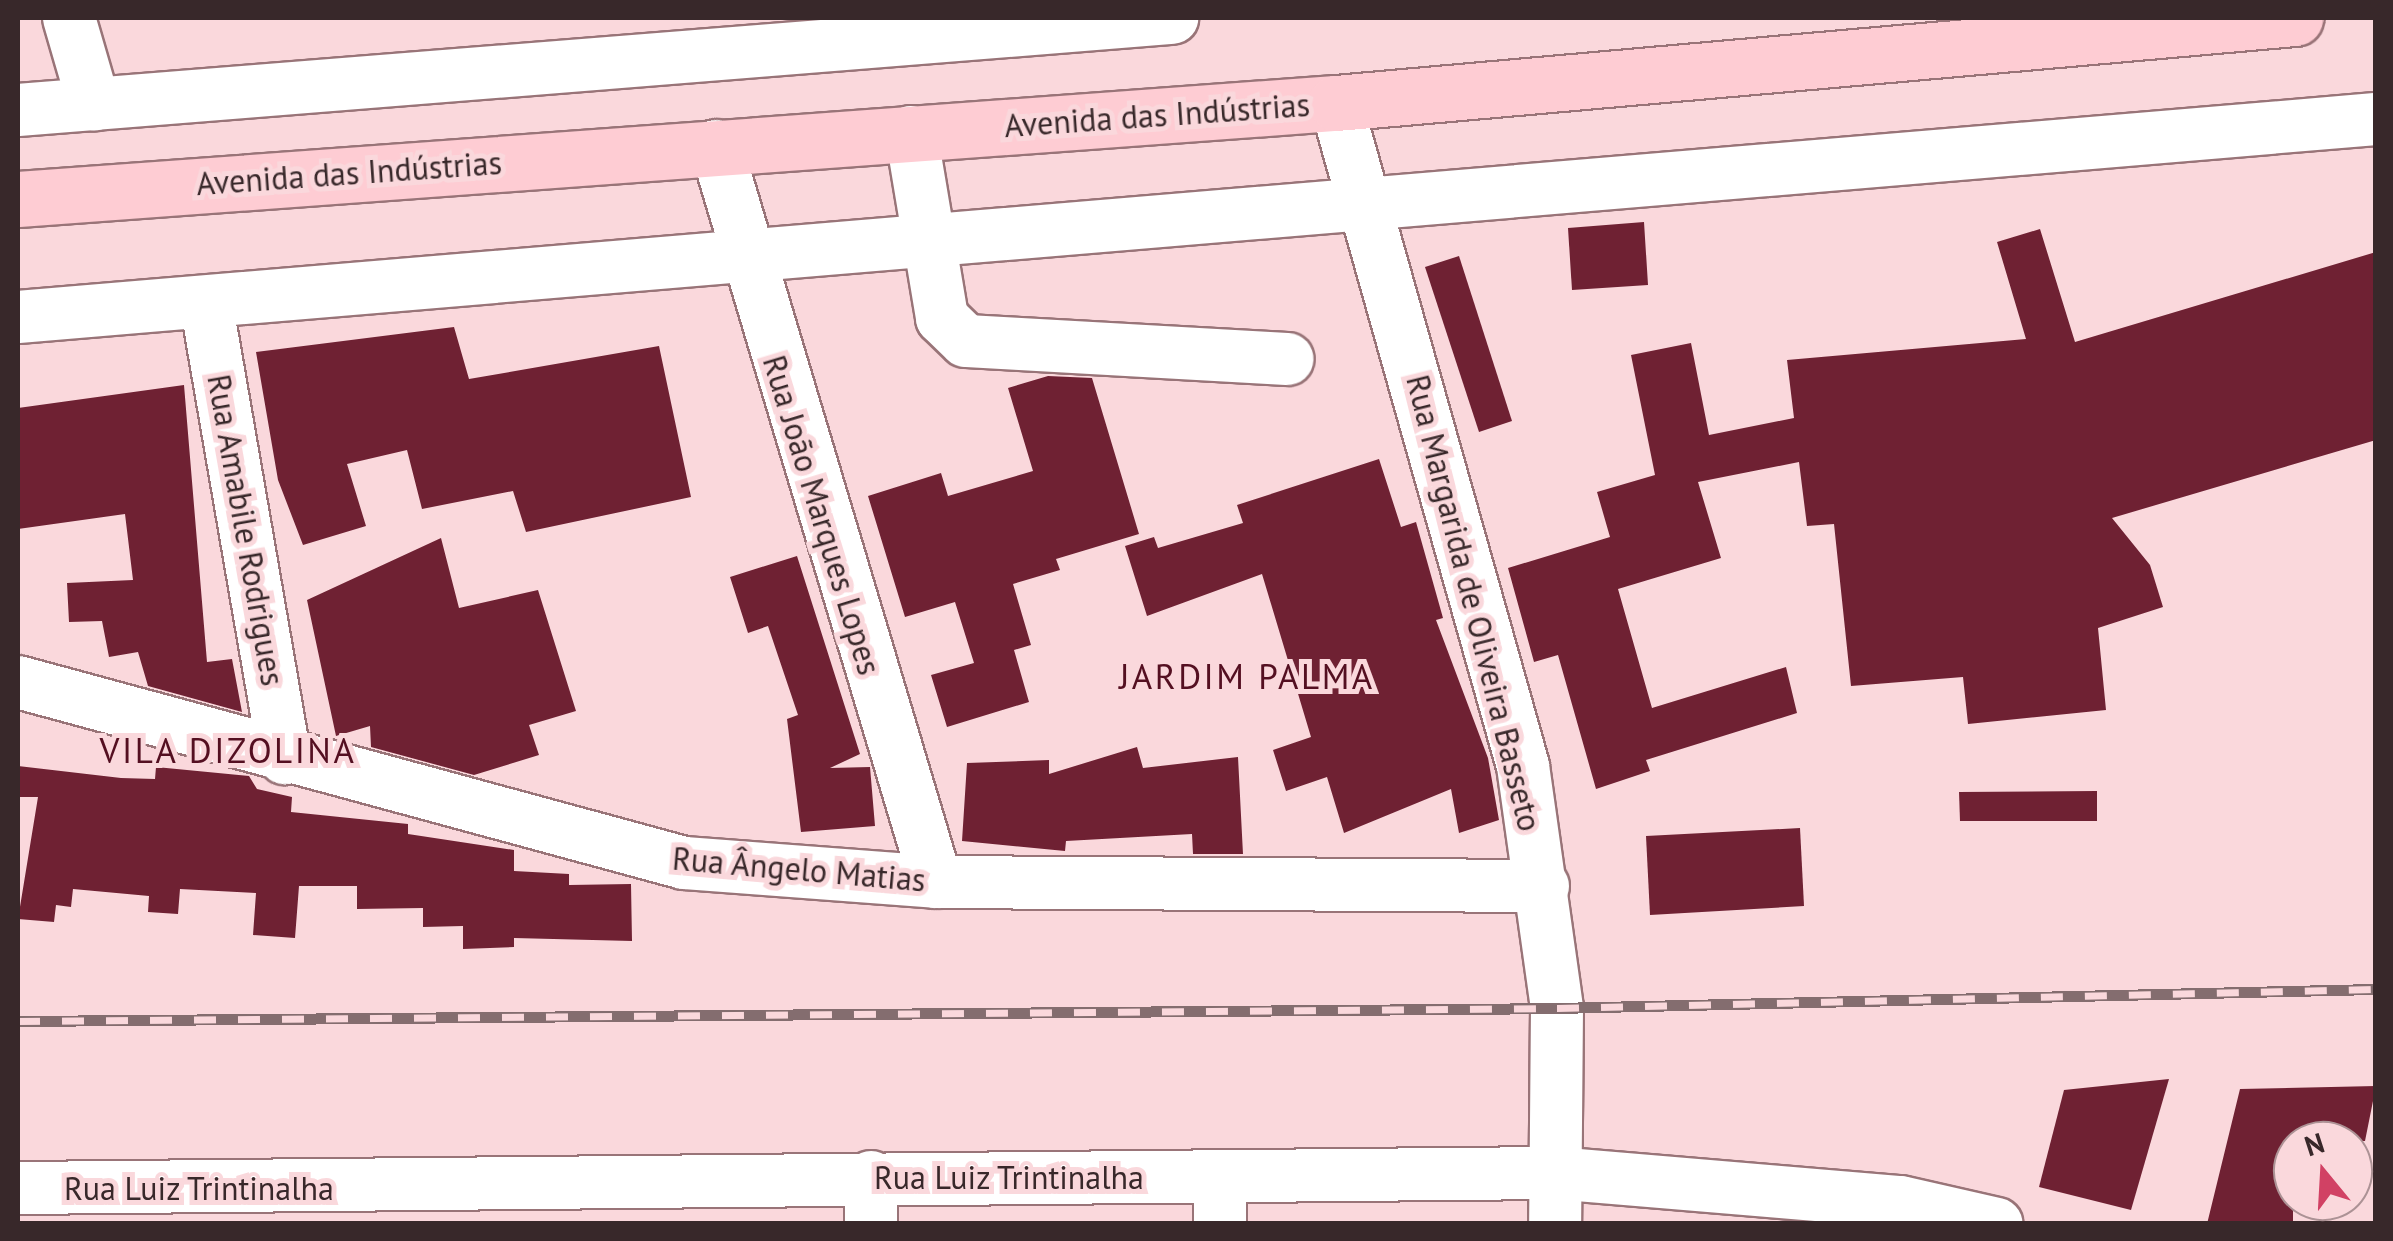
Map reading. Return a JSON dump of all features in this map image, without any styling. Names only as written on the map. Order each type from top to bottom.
[{"type":"main road","name":"Avenida das Indústrias","points":[[18,200],[1336,103],[2295,18]]},
{"type":"street","points":[[69,18],[94,104]]},
{"type":"street","points":[[18,110],[995,24],[1172,18]]},
{"type":"street","name":"Rua Margarida de Oliveira Basseto","points":[[1336,103],[1370,209],[1523,766],[1543,886],[1557,1008],[1555,1224]]},
{"type":"street","points":[[18,317],[744,262],[2376,120]]},
{"type":"street","points":[[911,132],[942,318],[966,341],[1286,359]]},
{"type":"street","name":"Rua João Marques Lopes","points":[[716,146],[744,262],[936,882]]},
{"type":"street","name":"Rua Amabile Rodrigues","points":[[206,302],[285,758]]},
{"type":"street","name":"Rua Ângelo Matias","points":[[18,682],[285,758],[684,863],[936,882],[1543,886]]},
{"type":"street","name":"Rua Luiz Trintinalha","points":[[18,1188],[174,1206],[1220,1200],[1554,1172],[1997,1224]]},
{"type":"building","points":[[1644,222],[1648,285],[1572,290],[1568,228]]},
{"type":"building","points":[[2040,229],[2075,342],[2376,252],[2376,440],[2112,518],[2150,565],[2163,607],[2098,628],[2106,710],[1968,724],[1963,677],[1851,686],[1834,524],[1807,526],[1799,462],[1698,482],[1721,558],[1618,589],[1652,708],[1786,667],[1797,713],[1646,760],[1650,771],[1596,789],[1558,655],[1534,662],[1508,568],[1610,537],[1597,492],[1655,475],[1631,355],[1691,343],[1709,435],[1794,418],[1787,360],[2026,339],[1997,242]]},
{"type":"building","points":[[1459,256],[1512,421],[1479,432],[1425,267]]},
{"type":"building","points":[[454,327],[469,379],[659,346],[691,497],[526,532],[513,491],[422,509],[407,450],[347,464],[366,526],[303,545],[278,480],[256,352]]},
{"type":"building","points":[[1048,376],[1092,378],[1139,534],[1056,559],[1060,570],[1013,584],[1031,645],[1014,650],[1029,702],[947,727],[931,675],[974,663],[955,602],[905,617],[868,496],[941,473],[948,496],[1033,471],[1008,388]]},
{"type":"building","points":[[184,385],[207,662],[232,659],[242,712],[148,686],[138,652],[109,657],[102,621],[69,622],[67,583],[133,580],[125,514],[18,529],[18,408]]},
{"type":"building","points":[[1379,459],[1401,527],[1416,522],[1443,618],[1436,620],[1488,758],[1499,820],[1459,833],[1451,789],[1344,833],[1327,777],[1286,791],[1273,750],[1311,737],[1262,574],[1147,616],[1125,546],[1154,537],[1158,548],[1243,523],[1237,505]]},
{"type":"building","points":[[441,538],[459,608],[538,590],[576,711],[529,725],[539,755],[474,775],[371,747],[370,726],[336,736],[307,600]]},
{"type":"building","points":[[797,556],[860,754],[830,768],[870,767],[875,826],[801,832],[787,719],[798,715],[768,626],[748,633],[730,577]]},
{"type":"building","points":[[1137,747],[1143,768],[1238,757],[1243,854],[1193,854],[1192,834],[1066,841],[1065,851],[962,841],[967,763],[1049,760],[1049,774]]},
{"type":"building","points":[[18,766],[121,778],[155,779],[156,767],[249,776],[257,789],[292,797],[291,812],[408,824],[408,834],[514,850],[514,871],[569,874],[569,885],[631,884],[632,941],[514,938],[514,947],[463,949],[463,926],[423,927],[423,908],[357,909],[357,886],[299,886],[295,938],[253,935],[256,893],[180,889],[178,914],[148,912],[149,896],[73,889],[71,907],[56,905],[54,922],[18,919],[38,797],[18,797]]},
{"type":"building","points":[[2097,791],[2097,821],[1960,821],[1959,792]]},
{"type":"building","points":[[1800,828],[1804,906],[1650,915],[1646,836]]},
{"type":"building","points":[[2169,1079],[2131,1210],[2039,1187],[2064,1090]]},
{"type":"building","points":[[2376,1086],[2369,1121],[2273,1121],[2273,1221],[2293,1224],[2207,1224],[2240,1089]]},
{"type":"railway","points":[[18,1021],[1557,1008],[2376,989]]},
{"type":"district","name":"JARDIM PALMA","points":[[1247,676]]},
{"type":"district","name":"VILA DIZOLINA","points":[[228,750]]}]
